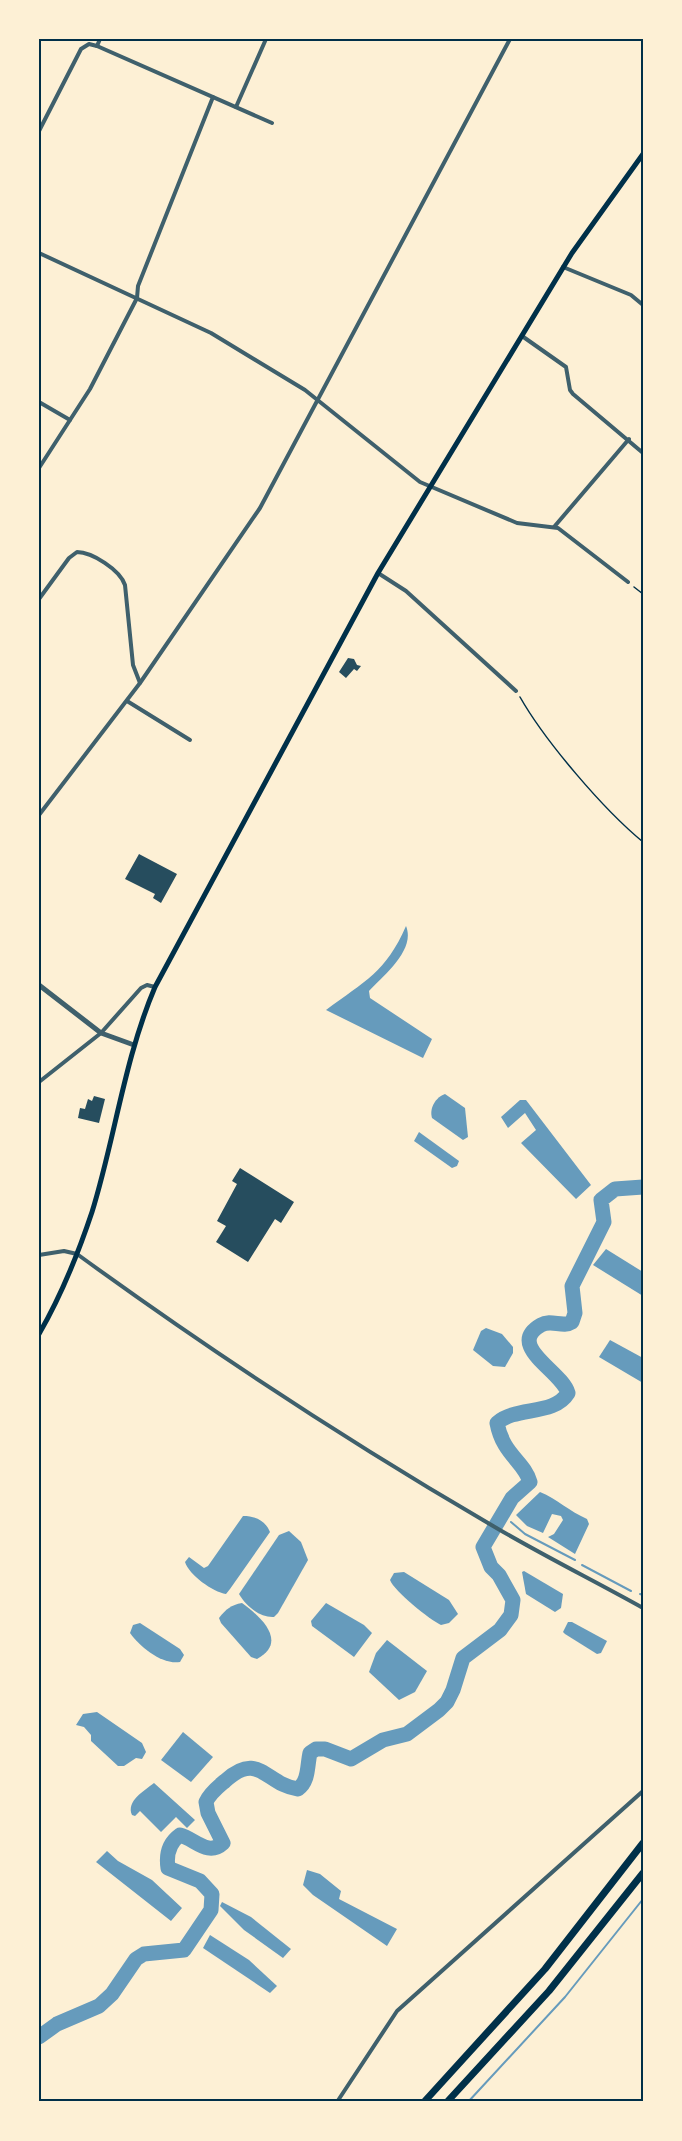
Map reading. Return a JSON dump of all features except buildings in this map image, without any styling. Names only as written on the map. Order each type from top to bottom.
[{"type":"highway","points":[[424,2102],[545,1969],[643,1843]]},
{"type":"highway","points":[[447,2102],[549,1991],[643,1874]]},
{"type":"main road","points":[[39,1334],[77,1254],[92,1211],[134,1045],[155,987],[378,573],[563,267],[600,210],[643,154]]},
{"type":"street","points":[[97,46],[100,39]]},
{"type":"street","points":[[236,107],[266,39]]},
{"type":"street","points":[[39,815],[127,701],[254,518],[510,39]]},
{"type":"street","points":[[39,131],[81,49],[89,45],[97,46],[272,123]]},
{"type":"street","points":[[39,468],[70,420],[136,298],[138,286],[213,97]]},
{"type":"street","points":[[39,253],[212,333],[317,399],[420,482],[517,523],[554,526],[565,531],[628,582]]},
{"type":"street","points":[[563,267],[632,295],[643,304]]},
{"type":"street","points":[[521,336],[566,367],[570,390],[573,394],[643,453]]},
{"type":"street","points":[[39,402],[70,420]]},
{"type":"street","points":[[554,526],[629,439]]},
{"type":"street","points":[[39,599],[69,558],[77,552],[84,552],[119,574],[125,585],[133,665],[140,683]]},
{"type":"street","points":[[378,573],[419,602],[516,691]]},
{"type":"street","points":[[127,701],[190,740]]},
{"type":"street","points":[[39,985],[100,1033],[134,1045]]},
{"type":"street","points":[[39,1082],[100,1033],[141,988],[147,985],[155,987]]},
{"type":"street","points":[[39,1255],[64,1251],[77,1254],[219,1355],[500,1530],[643,1608]]},
{"type":"street","points":[[338,2102],[397,2011],[643,1791]]},
{"type":"path","points":[[628,582],[643,594]]},
{"type":"path","points":[[516,691],[534,721],[609,808],[643,842]]},
{"type":"water","points":[[406,926],[408,935],[406,944],[397,962],[369,991],[370,998],[432,1039],[423,1058],[326,1010],[363,983],[382,965],[391,954]]},
{"type":"water","points":[[445,1094],[465,1108],[468,1137],[463,1140],[432,1118],[434,1103]]},
{"type":"water","points":[[520,1100],[526,1100],[591,1185],[576,1199],[521,1143],[536,1130],[525,1113],[508,1128],[501,1117]]},
{"type":"water","points":[[419,1132],[459,1161],[457,1166],[452,1168],[414,1141]]},
{"type":"water","points":[[606,1249],[643,1272],[643,1296],[593,1265]]},
{"type":"water","points":[[486,1328],[502,1334],[513,1347],[513,1353],[505,1367],[493,1366],[473,1350],[481,1331]]},
{"type":"water","points":[[610,1340],[643,1358],[643,1383],[599,1357]]},
{"type":"water","points":[[540,1492],[587,1519],[589,1524],[575,1554],[548,1537],[554,1534],[563,1520],[561,1516],[552,1514],[543,1533],[527,1526],[516,1515]]},
{"type":"water","points":[[243,1516],[259,1519],[270,1532],[226,1594],[202,1582],[191,1572],[185,1562],[189,1557],[204,1568],[208,1566]]},
{"type":"water","points":[[289,1531],[301,1542],[308,1560],[278,1613],[274,1617],[264,1616],[249,1607],[239,1594],[279,1535]]},
{"type":"water","points":[[524,1571],[563,1594],[561,1608],[555,1612],[526,1594],[522,1572]]},
{"type":"water","points":[[404,1572],[449,1600],[458,1614],[449,1623],[441,1625],[421,1611],[398,1591],[390,1580],[394,1573]]},
{"type":"water","points":[[242,1603],[263,1622],[271,1637],[271,1645],[257,1659],[251,1657],[219,1618],[229,1608]]},
{"type":"water","points":[[326,1603],[364,1625],[372,1633],[354,1657],[312,1626],[311,1621]]},
{"type":"water","points":[[568,1622],[607,1641],[601,1653],[597,1654],[565,1634],[563,1632]]},
{"type":"water","points":[[140,1623],[180,1649],[184,1655],[180,1662],[159,1658],[140,1644],[130,1633],[133,1625]]},
{"type":"water","points":[[387,1640],[427,1671],[415,1692],[399,1700],[369,1672],[376,1653]]},
{"type":"water","points":[[97,1712],[142,1743],[146,1752],[142,1759],[136,1758],[124,1766],[118,1766],[91,1741],[91,1735],[84,1727],[76,1725],[83,1714]]},
{"type":"water","points":[[183,1732],[213,1757],[191,1782],[161,1760]]},
{"type":"water","points":[[154,1783],[195,1820],[187,1828],[176,1817],[161,1832],[140,1811],[135,1816],[132,1815],[134,1801]]},
{"type":"water","points":[[107,1851],[118,1861],[152,1880],[182,1908],[171,1921],[96,1862]]},
{"type":"water","points":[[307,1870],[320,1874],[341,1891],[339,1899],[397,1929],[387,1946],[313,1895],[303,1885]]},
{"type":"water","points":[[222,1902],[251,1917],[291,1949],[283,1958],[244,1930],[220,1906]]},
{"type":"water","points":[[210,1935],[249,1960],[277,1986],[270,1993],[203,1948]]},
{"type":"waterway","points":[[39,2037],[57,2024],[99,2006],[112,1994],[136,1959],[144,1954],[184,1950],[211,1910],[212,1894],[200,1881],[168,1868],[167,1858],[173,1842],[180,1835],[207,1848],[217,1847],[223,1843],[208,1813],[206,1802],[217,1788],[237,1772],[255,1769],[278,1782],[298,1789],[306,1778],[310,1753],[316,1749],[325,1749],[351,1759],[383,1740],[407,1734],[447,1702],[463,1658],[500,1630],[511,1615],[513,1600],[499,1575],[491,1567],[483,1547],[512,1498],[530,1482],[523,1468],[504,1443],[497,1423],[514,1414],[554,1405],[568,1393],[564,1385],[532,1350],[529,1341],[532,1333],[545,1323],[568,1324],[572,1322],[575,1313],[572,1286],[604,1222],[601,1200],[615,1189],[643,1187]]},
{"type":"waterway","points":[[502,1515],[506,1518]]},
{"type":"waterway","points":[[511,1522],[525,1534],[575,1560]]},
{"type":"waterway","points":[[582,1565],[631,1591]]},
{"type":"waterway","points":[[468,2102],[565,1997],[643,1899]]}]
